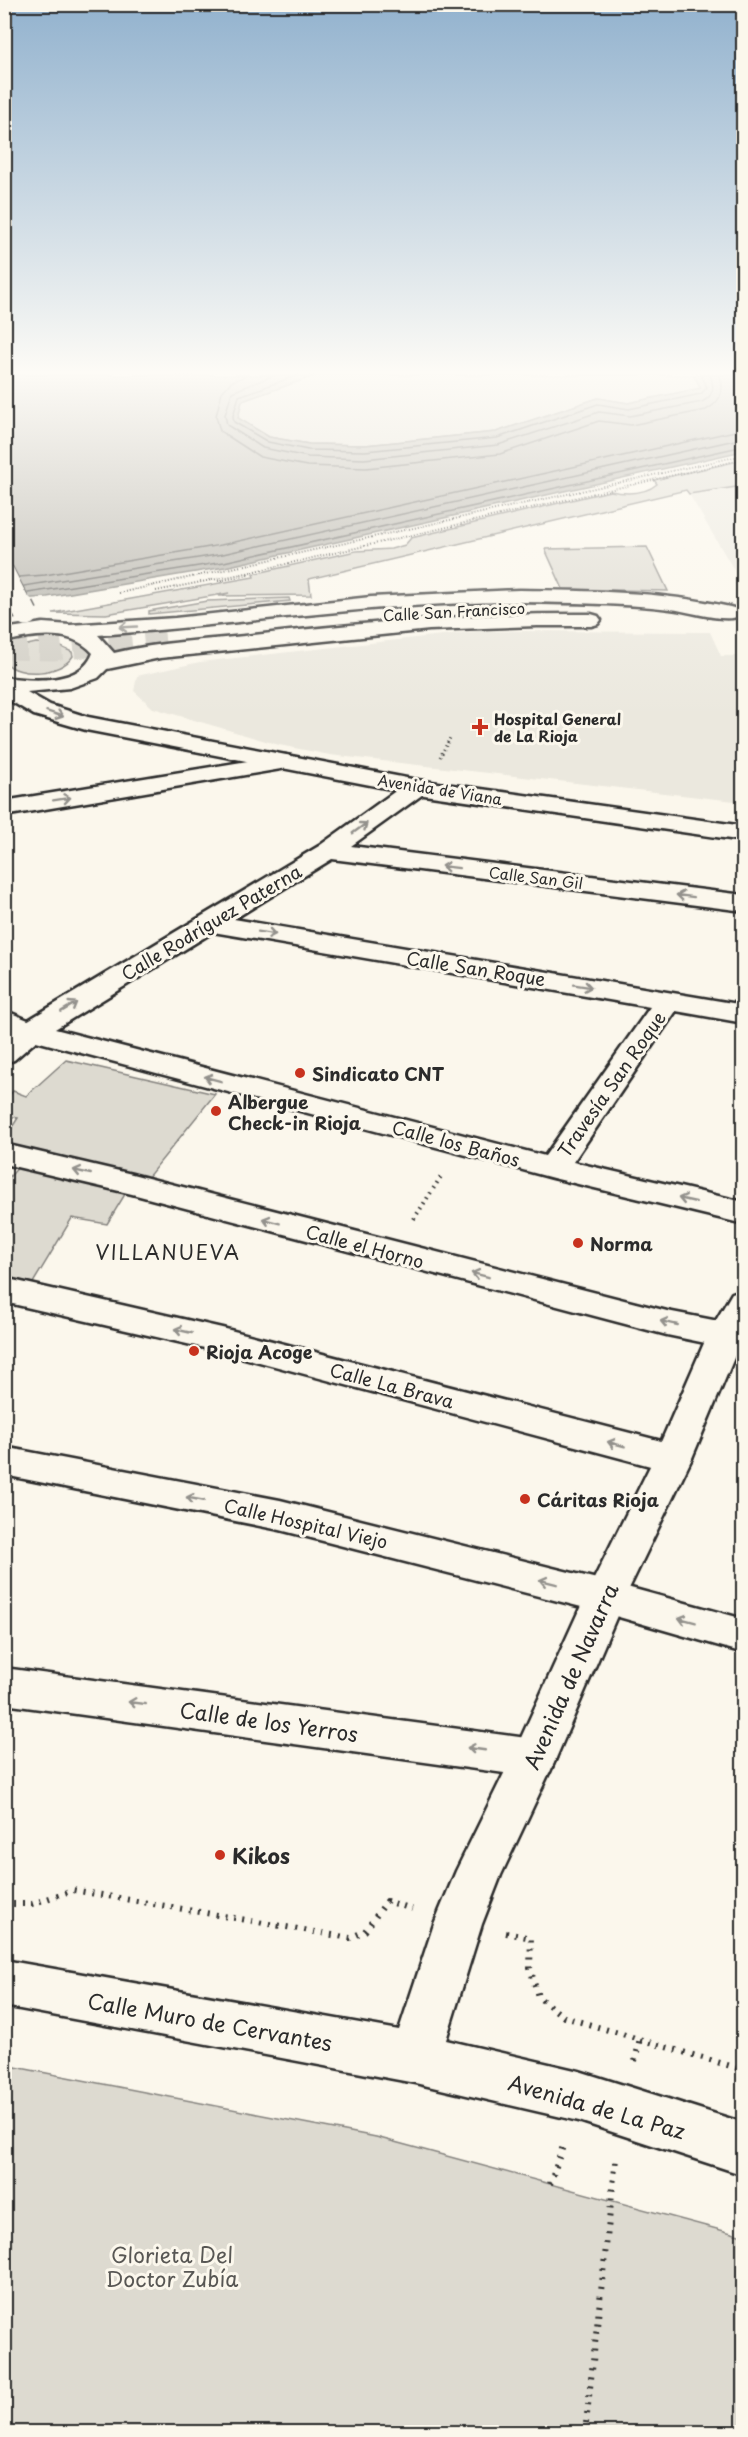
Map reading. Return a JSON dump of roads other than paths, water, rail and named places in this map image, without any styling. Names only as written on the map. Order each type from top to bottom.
[{"type":"street","points":[[4,570],[11,622],[96,642],[104,652],[93,683]]},
{"type":"street","points":[[56,631],[175,624],[304,609],[456,596],[594,597],[686,605],[737,613]]},
{"type":"street","name":"Calle San Francisco","points":[[165,638],[465,608],[540,607],[737,613]]},
{"type":"street","points":[[653,621],[674,621],[737,613]]},
{"type":"street","points":[[5,685],[28,687],[93,683],[121,658],[411,625],[521,619],[608,620]]},
{"type":"street","name":"Avenida de Viana","points":[[93,683],[105,712],[138,731]]},
{"type":"street","name":"Avenida de Viana","points":[[5,685],[15,696],[44,711],[86,723],[138,731],[417,787],[744,834]]},
{"type":"street","points":[[4,809],[285,762]]},
{"type":"street","name":"Calle Rodríguez Paterna","points":[[4,1054],[17,1025],[209,923],[328,852],[417,787]]},
{"type":"street","name":"Calle San Gil","points":[[328,852],[744,903]]},
{"type":"street","name":"Calle San Roque","points":[[209,923],[744,1014]]},
{"type":"street","name":"Travesía San Roque","points":[[553,1168],[669,1000]]},
{"type":"street","name":"Calle los Baños","points":[[17,1025],[553,1168],[744,1214]]},
{"type":"street","name":"Calle el Horno","points":[[4,1154],[143,1187],[667,1323],[738,1325]]},
{"type":"street","name":"Calle La Brava","points":[[4,1290],[222,1340],[673,1458]]},
{"type":"street","name":"Avenida de Navarra","points":[[415,2058],[458,1924],[479,1871],[534,1758],[605,1597],[738,1325]]},
{"type":"street","name":"Calle Hospital Viejo","points":[[4,1461],[280,1515],[605,1597],[744,1636]]},
{"type":"street","name":"Calle de los Yerros","points":[[4,1686],[534,1758]]},
{"type":"street","name":"Calle Muro de Cervantes","points":[[4,1983],[415,2058]]},
{"type":"street","name":"Avenida de La Paz","points":[[415,2058],[579,2096],[744,2149]]},
{"type":"water","points":[[5,489],[575,489],[225,567],[47,597],[5,600]]},
{"type":"tunnel","points":[[4,648],[53,649],[165,638]]},
{"type":"place","name":"Hospital General de La Rioja","points":[[480,727]]},
{"type":"place","name":"Sindicato CNT","points":[[300,1073]]},
{"type":"place","name":"Albergue Check-in Rioja","points":[[216,1111]]},
{"type":"place","name":"Norma","points":[[578,1243]]},
{"type":"place","name":"Rioja Acoge","points":[[194,1351]]},
{"type":"place","name":"Cáritas Rioja","points":[[525,1499]]},
{"type":"place","name":"Kikos","points":[[220,1855]]},
{"type":"district","name":"VILLANUEVA","points":[[168,1252]]},
{"type":"park label","name":"Glorieta Del Doctor Zubía","points":[[172,2266]]}]
